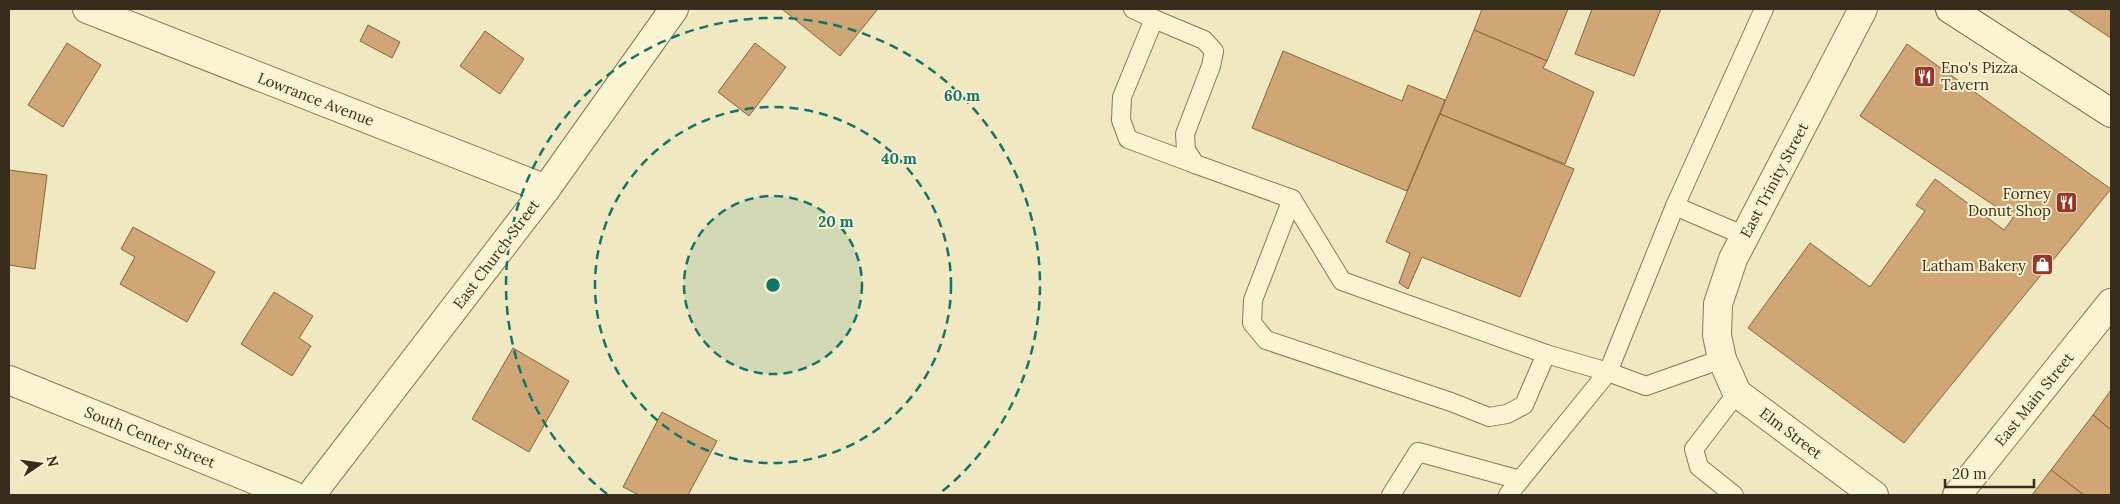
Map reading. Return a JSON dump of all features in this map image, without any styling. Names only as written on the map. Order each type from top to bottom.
[{"type":"street","name":"Lowrance Avenue","points":[[87,9],[546,189]]},
{"type":"street","name":"East Church Street","points":[[311,495],[546,189],[674,9]]},
{"type":"street","name":"East Trinity Street","points":[[1722,359],[1717,335],[1718,304],[1733,259],[1863,9]]},
{"type":"street","points":[[1950,9],[2111,113]]},
{"type":"street","name":"East Main Street","points":[[1957,495],[2111,303]]},
{"type":"street","name":"Elm Street","points":[[1722,359],[1737,393],[1874,495]]},
{"type":"street","name":"South Center Street","points":[[9,380],[292,495]]},
{"type":"lane","points":[[1133,9],[1204,40],[1214,51],[1211,66],[1185,134],[1186,150],[1195,164]]},
{"type":"lane","points":[[1508,495],[1608,372],[1675,206],[1764,9]]},
{"type":"lane","points":[[1154,19],[1122,97],[1121,120],[1128,140],[1292,199],[1342,281],[1546,354],[1608,372],[1646,386],[1722,359]]},
{"type":"lane","points":[[1292,199],[1253,300],[1252,322],[1266,340],[1451,402],[1489,417],[1507,414],[1524,405],[1546,354]]},
{"type":"lane","points":[[1675,206],[1745,236]]},
{"type":"lane","points":[[1734,495],[1699,467],[1694,449],[1737,393]]},
{"type":"lane","points":[[1391,495],[1418,452],[1520,480]]},
{"type":"building","points":[[782,9],[876,9],[877,10],[840,56]]},
{"type":"building","points":[[1482,9],[1568,9],[1547,61],[1474,30]]},
{"type":"building","points":[[1592,9],[1661,9],[1634,76],[1575,54]]},
{"type":"building","points":[[2067,9],[2111,9],[2111,38]]},
{"type":"building","points":[[368,25],[400,42],[392,58],[360,41]]},
{"type":"building","points":[[1474,30],[1547,61],[1543,68],[1594,92],[1565,164],[1440,114]]},
{"type":"building","points":[[485,31],[524,59],[500,94],[460,66]]},
{"type":"building","points":[[67,43],[101,65],[63,127],[28,105]]},
{"type":"building","points":[[755,43],[786,67],[749,116],[718,92]]},
{"type":"building","points":[[1907,44],[2111,189],[1904,443],[1748,328],[1810,243],[1870,287],[1925,211],[1916,205],[1935,179],[2004,230],[2013,218],[1860,116]]},
{"type":"building","points":[[1283,51],[1402,101],[1408,85],[1445,100],[1407,191],[1252,128]]},
{"type":"building","points":[[1440,114],[1574,169],[1520,297],[1422,257],[1408,289],[1399,283],[1410,253],[1386,242]]},
{"type":"building","points":[[9,170],[47,175],[35,269],[9,265]]},
{"type":"building","points":[[133,227],[215,272],[187,322],[120,284],[135,257],[121,249]]},
{"type":"building","points":[[274,292],[313,316],[299,338],[311,346],[292,376],[241,344]]},
{"type":"building","points":[[513,348],[569,381],[529,452],[472,419]]},
{"type":"building","points":[[2111,390],[2111,430],[2093,415]]},
{"type":"building","points":[[662,412],[717,441],[688,495],[639,495],[623,487]]},
{"type":"building","points":[[2093,415],[2111,430],[2111,495],[2084,495],[2051,470]]},
{"type":"building","points":[[2051,470],[2084,495],[2032,495]]},
{"type":"place","name":"Eno's Pizza Tavern","points":[[1925,76]]},
{"type":"place","name":"Forney Donut Shop","points":[[2067,202]]},
{"type":"place","name":"Latham Bakery","points":[[2042,265]]}]
